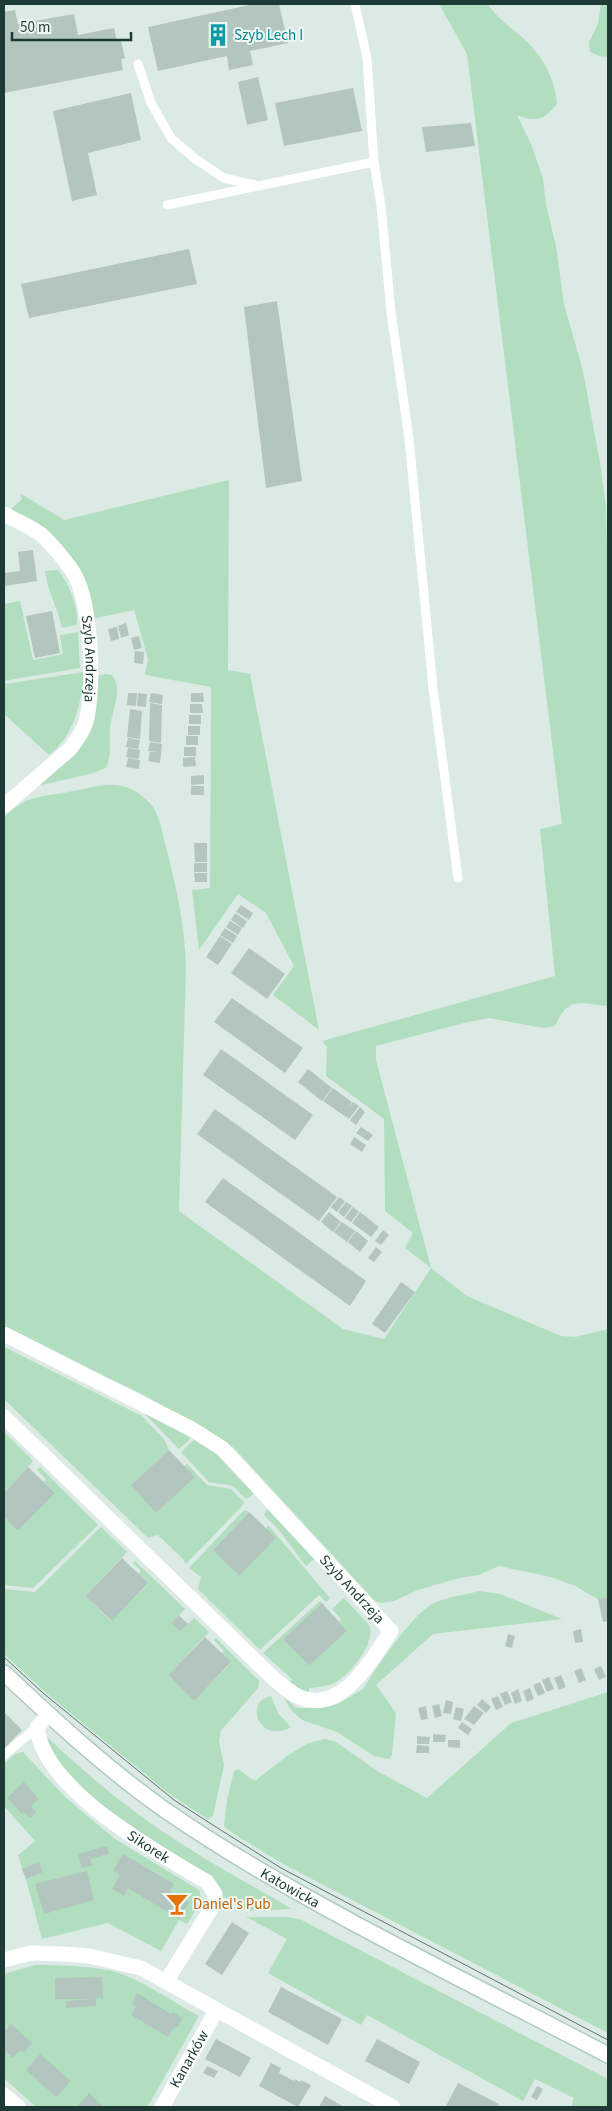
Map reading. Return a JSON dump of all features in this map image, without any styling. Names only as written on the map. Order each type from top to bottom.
[{"type":"street","name":"Szyb Andrzeja","points":[[4,514],[43,536],[73,570],[87,610],[90,667],[88,711],[85,725],[78,737],[70,749],[4,806]]},
{"type":"street","name":"Szyb Andrzeja","points":[[4,1334],[192,1429],[222,1448],[391,1631],[373,1658],[348,1688],[331,1697],[320,1700],[298,1697],[274,1678],[4,1417]]},
{"type":"street","name":"Katowicka","points":[[4,1673],[48,1715],[106,1765],[150,1799],[274,1880],[388,1942],[608,2055]]},
{"type":"street","points":[[37,1727],[48,1715]]},
{"type":"street","name":"Sikorek","points":[[37,1727],[45,1752],[76,1793],[124,1832],[207,1882],[212,1888],[215,1894],[214,1902],[166,1982]]},
{"type":"street","points":[[4,1960],[31,1954],[89,1956],[141,1968],[216,2011],[394,2107]]},
{"type":"street","name":"Kanarków","points":[[162,2107],[216,2011]]},
{"type":"street","points":[[4,2095],[18,2107]]},
{"type":"lane","points":[[356,4],[367,58],[374,162],[381,206],[391,312],[409,439],[433,688],[458,878]]},
{"type":"lane","points":[[138,64],[151,103],[171,138],[194,158],[224,178],[261,186]]},
{"type":"lane","points":[[167,205],[374,162]]},
{"type":"lane","points":[[4,1755],[37,1727]]},
{"type":"green space","points":[[439,4],[488,4],[498,16],[527,41],[542,59],[555,89],[557,104],[544,117],[529,119],[517,115],[531,144],[543,178],[546,205],[556,246],[564,304],[583,371],[606,507],[608,585],[608,1006],[583,1003],[571,1005],[560,1016],[555,1026],[544,1028],[489,1018],[376,1046],[376,1060],[431,1268],[405,1248],[413,1233],[385,1211],[384,1119],[326,1076],[327,1047],[322,1041],[555,976],[540,829],[562,824],[467,54]]},
{"type":"green space","points":[[601,4],[608,4],[608,57],[590,52],[589,42],[598,24]]},
{"type":"green space","points":[[229,480],[228,670],[250,674],[319,1030],[273,995],[294,966],[266,913],[238,894],[199,950],[192,890],[210,888],[211,687],[145,675],[148,659],[134,610],[92,619],[85,587],[12,510],[22,499],[20,493],[64,520]]},
{"type":"green space","points":[[58,570],[72,596],[77,625],[62,628],[45,571]]},
{"type":"green space","points":[[20,601],[33,660],[63,654],[60,635],[78,632],[80,668],[4,681],[4,604]]},
{"type":"green space","points":[[84,672],[81,696],[71,728],[58,747],[49,755],[4,714],[4,684]]},
{"type":"green space","points":[[100,675],[112,675],[117,687],[117,694],[111,722],[110,754],[106,768],[90,774],[41,785],[40,782],[73,751],[96,679]]},
{"type":"green space","points":[[106,785],[120,785],[134,791],[141,795],[156,812],[162,828],[177,894],[186,968],[179,1211],[343,1329],[384,1339],[431,1268],[467,1296],[561,1336],[575,1337],[608,1329],[608,1605],[575,1586],[551,1577],[499,1566],[479,1575],[459,1578],[418,1590],[394,1601],[380,1603],[375,1601],[234,1448],[142,1394],[63,1357],[4,1326],[4,817],[13,809],[29,800]]},
{"type":"green space","points":[[4,1347],[142,1416],[164,1439],[169,1450],[131,1485],[156,1513],[194,1477],[184,1466],[187,1464],[207,1485],[231,1489],[244,1502],[243,1505],[186,1564],[158,1535],[148,1538],[4,1399]]},
{"type":"green space","points":[[144,1413],[189,1437],[190,1439],[179,1449]]},
{"type":"green space","points":[[4,1432],[33,1461],[4,1493]]},
{"type":"green space","points":[[194,1440],[216,1454],[254,1494],[246,1499],[233,1486],[209,1482],[181,1452]]},
{"type":"green space","points":[[40,1467],[98,1525],[33,1588],[4,1585],[4,1517],[18,1531],[55,1493],[44,1482],[46,1479],[37,1470]]},
{"type":"green space","points":[[267,1509],[314,1559],[306,1566],[279,1530],[264,1515]]},
{"type":"green space","points":[[244,1510],[249,1512],[213,1550],[239,1576],[268,1525],[330,1598],[326,1602],[319,1595],[260,1650],[198,1589],[201,1577],[189,1568]]},
{"type":"green space","points":[[101,1527],[127,1552],[85,1596],[111,1621],[148,1584],[138,1574],[141,1571],[133,1563],[135,1561],[185,1609],[171,1623],[180,1632],[194,1618],[209,1632],[168,1675],[194,1700],[231,1663],[222,1653],[224,1651],[214,1640],[216,1638],[259,1681],[258,1688],[221,1731],[219,1741],[224,1765],[213,1816],[208,1819],[172,1796],[46,1693],[4,1654],[4,1589],[35,1592]]},
{"type":"green space","points":[[479,1591],[500,1594],[562,1619],[433,1634],[376,1685],[396,1713],[392,1755],[389,1759],[374,1756],[337,1732],[302,1720],[291,1710],[284,1698],[297,1708],[322,1708],[338,1704],[363,1689],[406,1629],[425,1609],[439,1601]]},
{"type":"green space","points":[[344,1598],[369,1625],[369,1640],[366,1648],[355,1665],[342,1678],[326,1686],[309,1688],[309,1692],[303,1691],[290,1682],[292,1679],[263,1653],[320,1601],[322,1603],[283,1639],[309,1666],[347,1631],[339,1622],[341,1619],[332,1609]]},
{"type":"green space","points":[[608,1692],[608,2033],[283,1864],[224,1826],[227,1800],[234,1771],[237,1769],[256,1780],[287,1756],[308,1743],[325,1739],[336,1742],[379,1772],[427,1798],[511,1723]]},
{"type":"green space","points":[[271,1696],[278,1713],[291,1727],[280,1731],[271,1731],[264,1727],[259,1720],[258,1706],[262,1700]]},
{"type":"green space","points":[[46,1736],[76,1764],[157,1828],[292,1909],[247,1911],[225,1897],[220,1896],[153,1842],[92,1798],[55,1758]]},
{"type":"green space","points":[[23,1752],[66,1798],[115,1839],[199,1890],[202,1900],[187,1924],[179,1920],[161,1951],[108,1923],[42,1939],[18,1855],[35,1841],[4,1806],[4,1764],[15,1754]]},
{"type":"green space","points":[[246,1917],[287,1917],[300,1919],[608,2079],[608,2107],[571,2107],[574,2098],[535,2079],[523,2101],[367,2015],[361,2025],[268,1973],[287,1939]]},
{"type":"green space","points":[[35,1965],[82,1967],[118,1973],[145,1985],[199,2016],[146,2107],[36,2107],[4,2078],[4,1974]]},
{"type":"building","name":"Szyb Lech I","points":[[254,4],[279,4],[288,43],[250,51],[253,65],[229,70],[227,56],[158,71],[148,27]]},
{"type":"building","points":[[15,10],[18,24],[74,14],[78,35],[114,28],[117,41],[121,41],[125,58],[121,59],[123,70],[4,93],[4,12]]},
{"type":"building","points":[[258,77],[268,120],[247,125],[238,82]]},
{"type":"building","points":[[353,88],[362,131],[284,146],[275,103]]},
{"type":"building","points":[[131,93],[141,140],[88,153],[97,195],[72,201],[53,111]]},
{"type":"building","points":[[471,123],[475,146],[426,152],[422,127]]},
{"type":"building","points":[[189,249],[197,284],[29,318],[21,284]]},
{"type":"building","points":[[277,301],[302,481],[266,488],[244,307]]},
{"type":"building","points":[[33,550],[37,581],[4,586],[4,573],[20,571],[18,552]]},
{"type":"building","points":[[52,611],[60,653],[35,658],[26,616]]},
{"type":"building","points":[[126,623],[129,635],[121,638],[118,626]]},
{"type":"building","points":[[117,627],[119,639],[111,641],[108,629]]},
{"type":"building","points":[[139,636],[142,648],[134,650],[131,638]]},
{"type":"building","points":[[135,651],[144,652],[143,664],[134,663]]},
{"type":"building","points":[[128,693],[137,693],[136,706],[127,705]]},
{"type":"building","points":[[138,693],[147,694],[146,707],[137,706]]},
{"type":"building","points":[[151,693],[163,695],[162,704],[149,702]]},
{"type":"building","points":[[191,693],[203,693],[204,702],[191,702]]},
{"type":"building","points":[[150,703],[162,705],[161,743],[149,741]]},
{"type":"building","points":[[190,704],[202,704],[203,713],[190,713]]},
{"type":"building","points":[[130,709],[142,711],[140,739],[127,737]]},
{"type":"building","points":[[189,715],[201,715],[201,724],[189,724]]},
{"type":"building","points":[[188,726],[200,726],[200,735],[188,735]]},
{"type":"building","points":[[186,736],[198,736],[198,745],[186,745]]},
{"type":"building","points":[[128,738],[140,740],[138,749],[126,747]]},
{"type":"building","points":[[150,742],[162,744],[160,763],[148,761],[150,752],[158,752],[148,751]]},
{"type":"building","points":[[184,747],[196,747],[196,756],[184,756]]},
{"type":"building","points":[[128,748],[140,750],[139,759],[126,757]]},
{"type":"building","points":[[195,757],[196,766],[183,767],[183,758]]},
{"type":"building","points":[[128,758],[140,760],[139,769],[126,767]]},
{"type":"building","points":[[204,775],[204,784],[191,785],[191,776]]},
{"type":"building","points":[[191,786],[204,786],[204,795],[191,795]]},
{"type":"building","points":[[194,843],[207,843],[207,862],[195,862]]},
{"type":"building","points":[[194,863],[207,863],[207,872],[194,872]]},
{"type":"building","points":[[194,873],[207,873],[207,882],[195,882]]},
{"type":"building","points":[[241,905],[253,913],[249,920],[236,912]]},
{"type":"building","points":[[235,913],[247,921],[243,928],[231,920]]},
{"type":"building","points":[[230,921],[242,928],[238,935],[226,927]]},
{"type":"building","points":[[225,928],[237,936],[233,943],[220,935]]},
{"type":"building","points":[[220,936],[232,944],[218,965],[206,957]]},
{"type":"building","points":[[249,948],[285,974],[267,999],[231,973]]},
{"type":"building","points":[[232,998],[303,1048],[285,1073],[214,1022]]},
{"type":"building","points":[[221,1049],[313,1115],[295,1140],[203,1075]]},
{"type":"building","points":[[308,1069],[332,1088],[322,1101],[298,1082]]},
{"type":"building","points":[[333,1088],[352,1102],[348,1108],[353,1102],[359,1106],[349,1119],[323,1101]]},
{"type":"building","points":[[360,1107],[365,1112],[356,1125],[350,1120]]},
{"type":"building","points":[[215,1109],[337,1197],[319,1221],[197,1134]]},
{"type":"building","points":[[361,1127],[373,1135],[368,1141],[356,1133]]},
{"type":"building","points":[[354,1137],[366,1145],[362,1152],[350,1144]]},
{"type":"building","points":[[223,1178],[366,1281],[350,1306],[205,1202]]},
{"type":"building","points":[[339,1197],[345,1201],[337,1212],[331,1207]]},
{"type":"building","points":[[346,1202],[352,1206],[344,1217],[338,1212]]},
{"type":"building","points":[[353,1207],[359,1212],[351,1222],[345,1218]]},
{"type":"building","points":[[329,1212],[341,1222],[333,1232],[321,1222]]},
{"type":"building","points":[[360,1212],[379,1227],[371,1237],[352,1223]]},
{"type":"building","points":[[342,1222],[355,1231],[347,1242],[334,1232]]},
{"type":"building","points":[[383,1230],[389,1235],[381,1245],[375,1241]]},
{"type":"building","points":[[356,1231],[368,1241],[360,1252],[348,1242]]},
{"type":"building","points":[[376,1247],[382,1252],[374,1262],[368,1258]]},
{"type":"building","points":[[401,1282],[415,1292],[385,1333],[372,1324]]},
{"type":"building","points":[[169,1450],[195,1477],[156,1513],[131,1485]]},
{"type":"building","points":[[28,1467],[55,1493],[18,1531],[4,1517],[4,1493]]},
{"type":"building","points":[[249,1512],[276,1538],[239,1576],[213,1550]]},
{"type":"building","points":[[122,1558],[148,1583],[112,1621],[85,1596]]},
{"type":"building","points":[[608,1598],[608,1621],[603,1622],[598,1599]]},
{"type":"building","points":[[322,1603],[347,1631],[309,1666],[283,1639]]},
{"type":"building","points":[[179,1615],[188,1624],[180,1632],[171,1623]]},
{"type":"building","points":[[581,1629],[583,1642],[575,1643],[573,1631]]},
{"type":"building","points":[[508,1634],[515,1636],[512,1648],[505,1646]]},
{"type":"building","points":[[205,1637],[231,1662],[194,1701],[168,1675]]},
{"type":"building","points":[[601,1666],[606,1677],[599,1680],[594,1669]]},
{"type":"building","points":[[581,1668],[586,1680],[579,1683],[574,1671]]},
{"type":"building","points":[[561,1675],[566,1687],[559,1690],[554,1678]]},
{"type":"building","points":[[549,1677],[554,1689],[547,1692],[542,1680]]},
{"type":"building","points":[[540,1682],[545,1693],[538,1696],[533,1685]]},
{"type":"building","points":[[530,1688],[534,1699],[527,1702],[523,1691]]},
{"type":"building","points":[[518,1689],[522,1701],[515,1704],[511,1693]]},
{"type":"building","points":[[507,1691],[512,1702],[505,1705],[500,1694]]},
{"type":"building","points":[[498,1696],[503,1707],[496,1710],[491,1699]]},
{"type":"building","points":[[482,1699],[491,1707],[486,1713],[477,1705]]},
{"type":"building","points":[[446,1700],[453,1702],[451,1714],[443,1713]]},
{"type":"building","points":[[439,1704],[442,1716],[435,1718],[432,1706]]},
{"type":"building","points":[[426,1706],[428,1719],[421,1720],[418,1708]]},
{"type":"building","points":[[474,1706],[484,1713],[474,1725],[464,1719]]},
{"type":"building","points":[[456,1707],[464,1709],[461,1721],[453,1719]]},
{"type":"building","points":[[4,1712],[22,1730],[4,1749]]},
{"type":"building","points":[[462,1722],[472,1729],[468,1735],[458,1728]]},
{"type":"building","points":[[433,1734],[446,1735],[445,1742],[433,1742]]},
{"type":"building","points":[[417,1736],[430,1737],[429,1744],[417,1744]]},
{"type":"building","points":[[448,1740],[460,1740],[460,1748],[448,1747]]},
{"type":"building","points":[[417,1745],[429,1746],[429,1753],[416,1753]]},
{"type":"building","points":[[24,1782],[39,1799],[31,1806],[36,1813],[30,1818],[24,1812],[22,1814],[7,1798]]},
{"type":"building","points":[[107,1846],[109,1854],[90,1859],[92,1865],[82,1868],[78,1854]]},
{"type":"building","points":[[123,1854],[174,1884],[170,1891],[189,1902],[179,1919],[128,1888],[124,1896],[112,1889],[120,1875],[113,1870]]},
{"type":"building","points":[[39,1862],[43,1872],[26,1879],[22,1869]]},
{"type":"building","points":[[87,1871],[94,1900],[44,1914],[35,1884]]},
{"type":"building","points":[[232,1922],[249,1933],[222,1975],[205,1964]]},
{"type":"building","points":[[102,1977],[103,1998],[96,1998],[96,2006],[66,2008],[66,2001],[90,1999],[55,1999],[55,1978]]},
{"type":"building","points":[[281,1987],[342,2019],[328,2045],[268,2012]]},
{"type":"building","points":[[137,1993],[171,2014],[172,2012],[183,2018],[168,2037],[131,2015],[136,2006],[132,2004]]},
{"type":"building","points":[[11,2024],[32,2043],[24,2053],[20,2050],[13,2058],[4,2050],[4,2032]]},
{"type":"building","points":[[216,2039],[251,2058],[240,2077],[205,2059]]},
{"type":"building","points":[[377,2039],[420,2062],[409,2084],[365,2061]]},
{"type":"building","points":[[40,2054],[71,2081],[56,2097],[26,2070]]},
{"type":"building","points":[[271,2063],[281,2068],[279,2073],[294,2081],[295,2079],[300,2082],[301,2080],[311,2085],[298,2107],[259,2086]]},
{"type":"building","points":[[207,2066],[218,2071],[214,2078],[203,2073]]},
{"type":"building","points":[[458,2083],[499,2104],[497,2107],[446,2106]]},
{"type":"building","points":[[537,2086],[543,2089],[537,2100],[531,2097]]},
{"type":"building","points":[[89,2093],[102,2105],[104,2107],[77,2107]]},
{"type":"building","points":[[325,2096],[344,2107],[319,2107]]},
{"type":"tram line","points":[[4,1657],[43,1693],[174,1800],[216,1827],[281,1868],[608,2040]]},
{"type":"place","name":"Szyb Lech I","points":[[218,35]]},
{"type":"place","name":"Daniel's Pub","points":[[177,1904]]}]
